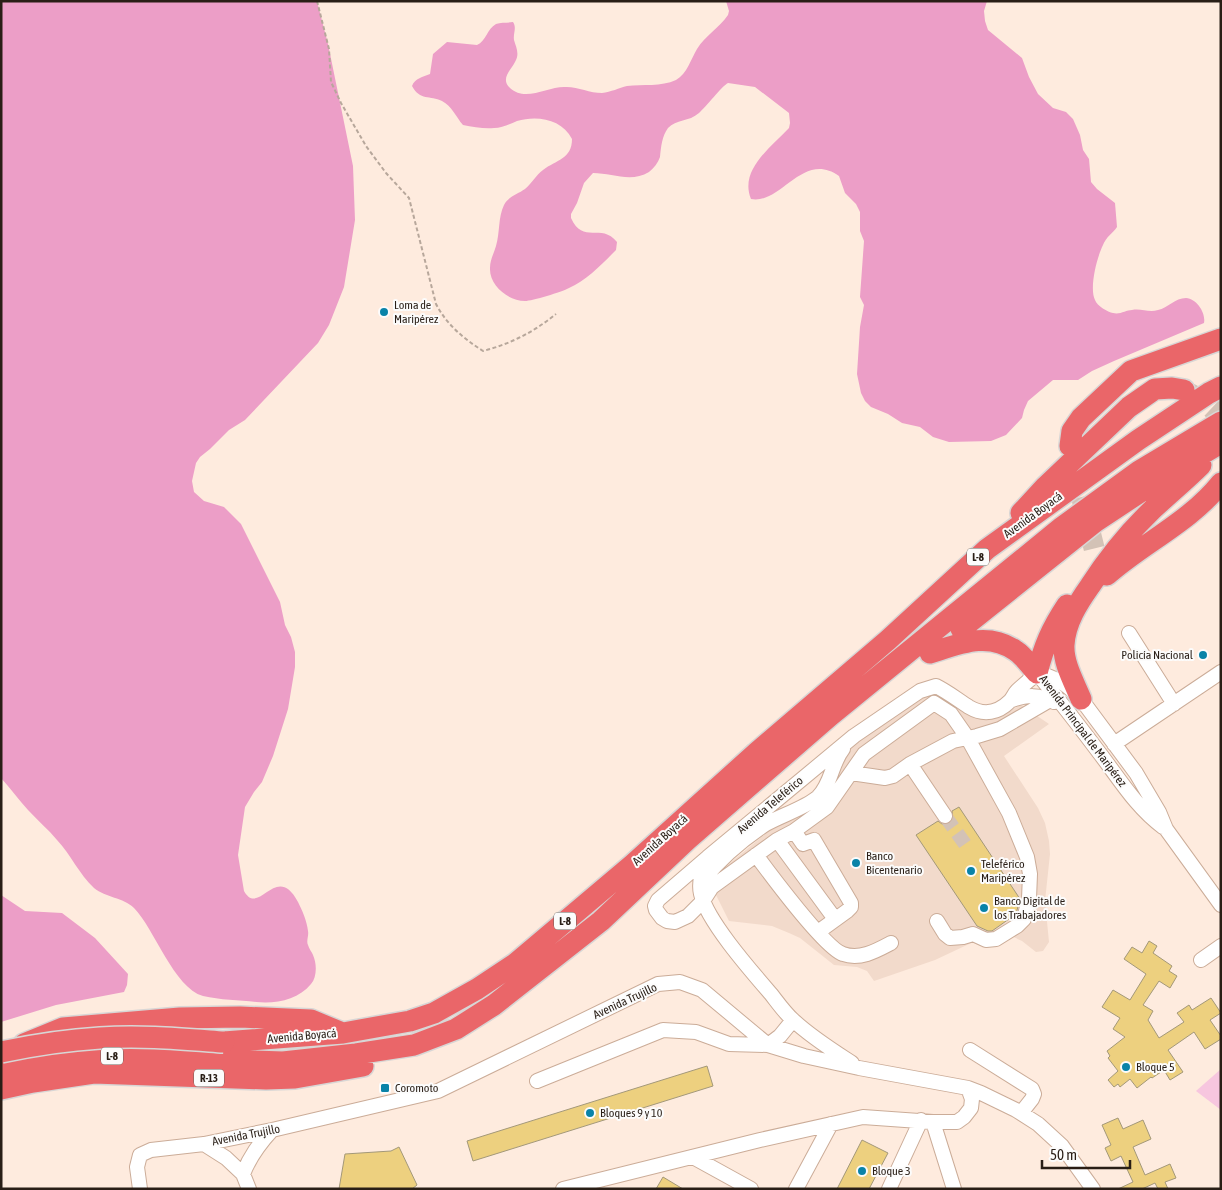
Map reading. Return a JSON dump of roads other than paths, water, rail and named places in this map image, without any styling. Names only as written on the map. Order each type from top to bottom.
[{"type":"highway","points":[[1070,446],[1072,431],[1081,418],[1131,372],[1221,339]]},
{"type":"highway","name":"Avenida Boyacá","points":[[1,1072],[31,1064],[94,1056],[223,1051],[343,1033],[410,1021],[434,1013],[478,990],[516,963],[632,865],[756,753],[888,640],[987,549],[1138,440],[1221,387]]},
{"type":"highway","points":[[987,549],[1046,486],[1129,407],[1156,389],[1172,388],[1184,390]]},
{"type":"highway","name":"Avenida Boyacá","points":[[1,1053],[39,1044],[102,1037],[168,1037],[223,1051],[283,1062],[414,1046],[456,1029],[494,1005],[600,921],[738,794],[831,715],[1062,527],[1139,472],[1221,422]]},
{"type":"highway","points":[[738,794],[792,761],[1095,522],[1157,481],[1221,444]]},
{"type":"highway","points":[[1074,705],[1064,644],[1068,627],[1081,599],[1109,557],[1153,510],[1191,476],[1221,444]]},
{"type":"highway","points":[[1081,599],[1118,566],[1190,515],[1221,483]]},
{"type":"highway","points":[[1037,673],[1051,632],[1094,563],[1095,552]]},
{"type":"highway","points":[[930,653],[966,642],[981,640],[995,642],[1016,651],[1037,673]]},
{"type":"highway","points":[[1,1053],[63,1028],[180,1018],[240,1017],[311,1020],[343,1033]]},
{"type":"highway","name":"R-13","points":[[1,1089],[94,1073],[240,1079],[295,1078],[388,1059],[414,1046]]},
{"type":"street","points":[[1129,633],[1174,704]]},
{"type":"street","points":[[1114,744],[1221,672]]},
{"type":"street","name":"Avenida Teleférico","points":[[1012,700],[1017,691],[1037,673]]},
{"type":"street","name":"Avenida Principal de Maripérez","points":[[1037,673],[1059,680],[1071,689],[1074,705],[1122,783],[1145,810],[1166,829],[1221,905]]},
{"type":"street","name":"Avenida Teleférico","points":[[703,901],[688,916],[675,922],[662,918],[658,914],[656,906],[658,900],[708,857],[854,736],[920,691],[936,686],[978,712],[998,711],[1012,700],[1027,695],[1074,705]]},
{"type":"street","points":[[851,773],[885,778],[893,776],[910,764],[953,741],[1000,729],[1050,700]]},
{"type":"street","points":[[703,901],[712,887],[827,806],[864,754],[934,703],[951,714],[968,737],[1009,813],[1027,857],[1030,874],[1029,899],[1024,919],[996,940],[986,940],[973,934],[962,938],[950,938],[945,934],[937,921]]},
{"type":"street","name":"Avenida Principal de Maripérez","points":[[1074,705],[1114,744],[1136,773],[1159,812],[1166,829]]},
{"type":"street","name":"Avenida Teleférico","points":[[700,883],[737,846],[766,825],[816,798],[827,785],[838,755],[854,736]]},
{"type":"street","points":[[910,764],[945,816]]},
{"type":"street","points":[[1122,783],[1128,786],[1134,784],[1136,773]]},
{"type":"street","points":[[794,831],[803,844]]},
{"type":"street","points":[[777,840],[834,919]]},
{"type":"street","points":[[767,870],[803,844],[814,840],[851,903],[847,911],[818,932]]},
{"type":"street","points":[[756,856],[818,932],[839,952],[859,957],[891,943]]},
{"type":"street","points":[[708,857],[702,870],[700,883],[703,901],[740,958],[792,1020],[818,1041],[860,1068]]},
{"type":"street","points":[[1201,960],[1221,946]]},
{"type":"street","name":"Avenida Trujillo","points":[[140,1189],[137,1167],[140,1155],[151,1150],[204,1144],[438,1091],[658,984],[680,982],[702,990],[768,1045],[804,1056],[968,1088],[1021,1113],[1038,1124],[1062,1146],[1093,1189]]},
{"type":"street","points":[[537,1081],[663,1030],[696,1032],[729,1044],[768,1045],[780,1036],[792,1020]]},
{"type":"street","points":[[970,1050],[1032,1089],[1034,1094],[1032,1099],[1021,1113]]},
{"type":"street","points":[[563,1189],[863,1117],[957,1122],[964,1118],[971,1108],[972,1098],[968,1088]]},
{"type":"street","points":[[890,1189],[927,1121]]},
{"type":"street","points":[[927,1121],[954,1189]]},
{"type":"street","points":[[796,1189],[831,1124]]},
{"type":"street","points":[[243,1174],[248,1161],[258,1145],[272,1130]]},
{"type":"street","points":[[204,1144],[226,1158],[243,1174],[249,1189]]},
{"type":"street","points":[[693,1157],[751,1189]]},
{"type":"tunnel","points":[[1185,391],[1204,401],[1221,417]]},
{"type":"tunnel","points":[[1074,466],[1095,552]]},
{"type":"tunnel","points":[[945,816],[965,844]]},
{"type":"place","name":"Loma de Maripérez","points":[[384,312]]},
{"type":"place","name":"Policía Nacional","points":[[1203,655]]},
{"type":"place","name":"Banco Bicentenario","points":[[856,863]]},
{"type":"place","name":"Teleférico Maripérez","points":[[971,871]]},
{"type":"place","name":"Banco Digital de los Trabajadores","points":[[984,908]]},
{"type":"place","name":"Bloque 5","points":[[1126,1067]]},
{"type":"place","name":"Coromoto","points":[[385,1088]]},
{"type":"place","name":"Bloques 9 y 10","points":[[590,1113]]},
{"type":"place","name":"Bloque 3","points":[[862,1171]]}]
